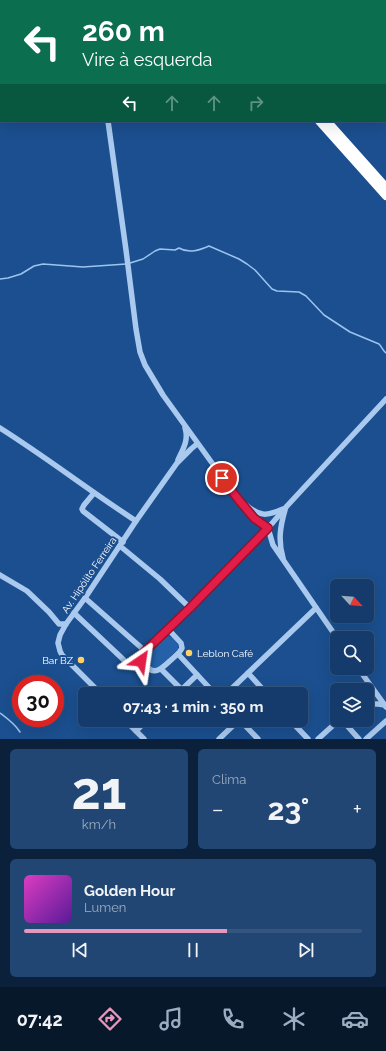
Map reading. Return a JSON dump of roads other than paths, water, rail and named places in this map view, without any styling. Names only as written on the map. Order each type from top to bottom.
[{"type":"highway","points":[[320,122],[386,196]]},
{"type":"highway","points":[[328,122],[386,186]]},
{"type":"street","points":[[108,122],[132,304],[138,341],[145,365],[160,390],[238,499],[254,518],[268,528],[273,545],[332,631]]},
{"type":"street","points":[[74,613],[126,662],[131,663],[141,656],[190,608],[268,528],[386,399]]},
{"type":"street","points":[[177,463],[186,442],[187,433],[184,424]]},
{"type":"street","points":[[0,428],[23,442],[136,521]]},
{"type":"street","points":[[177,463],[191,448],[198,444]]},
{"type":"street","name":"Av. Hipólito Ferreira","points":[[94,687],[62,655],[58,643],[59,639],[66,624],[177,463]]},
{"type":"street","points":[[94,493],[82,509],[190,608]]},
{"type":"street","points":[[238,499],[251,509],[265,515],[272,514],[286,508]]},
{"type":"street","points":[[286,508],[282,519],[279,536],[281,550],[286,565]]},
{"type":"street","points":[[0,575],[27,591],[59,624],[66,624]]},
{"type":"street","points":[[85,598],[145,651]]},
{"type":"street","points":[[233,687],[316,608]]},
{"type":"street","points":[[141,656],[141,661],[149,670],[157,671],[178,654],[182,648],[182,643],[168,629]]},
{"type":"street","points":[[178,654],[208,687]]},
{"type":"street","points":[[161,669],[179,687]]},
{"type":"street","points":[[248,673],[261,687]]},
{"type":"street","points":[[185,687],[197,675]]},
{"type":"street","points":[[363,675],[385,706]]},
{"type":"street","points":[[374,704],[385,706]]},
{"type":"street","points":[[366,739],[386,721]]},
{"type":"street","points":[[132,727],[144,739]]},
{"type":"street","points":[[136,731],[140,727]]},
{"type":"street","points":[[219,739],[232,727]]},
{"type":"street","points":[[247,727],[258,739]]},
{"type":"street","points":[[297,727],[308,739]]},
{"type":"street","points":[[318,739],[332,727]]},
{"type":"street","points":[[347,727],[360,739]]},
{"type":"waterway","points":[[130,263],[143,259],[160,249],[175,250],[179,248],[191,251],[209,246],[247,264],[255,270],[272,289],[277,291],[299,292],[306,296],[324,315],[350,332],[379,344],[386,353]]},
{"type":"waterway","points":[[0,279],[21,274],[34,266],[43,264],[83,267],[126,264]]},
{"type":"waterway","points":[[0,713],[14,724],[20,732]]},
{"type":"place","name":"Leblon Café","points":[[189,653]]},
{"type":"place","name":"Bar BZ","points":[[81,660]]}]
